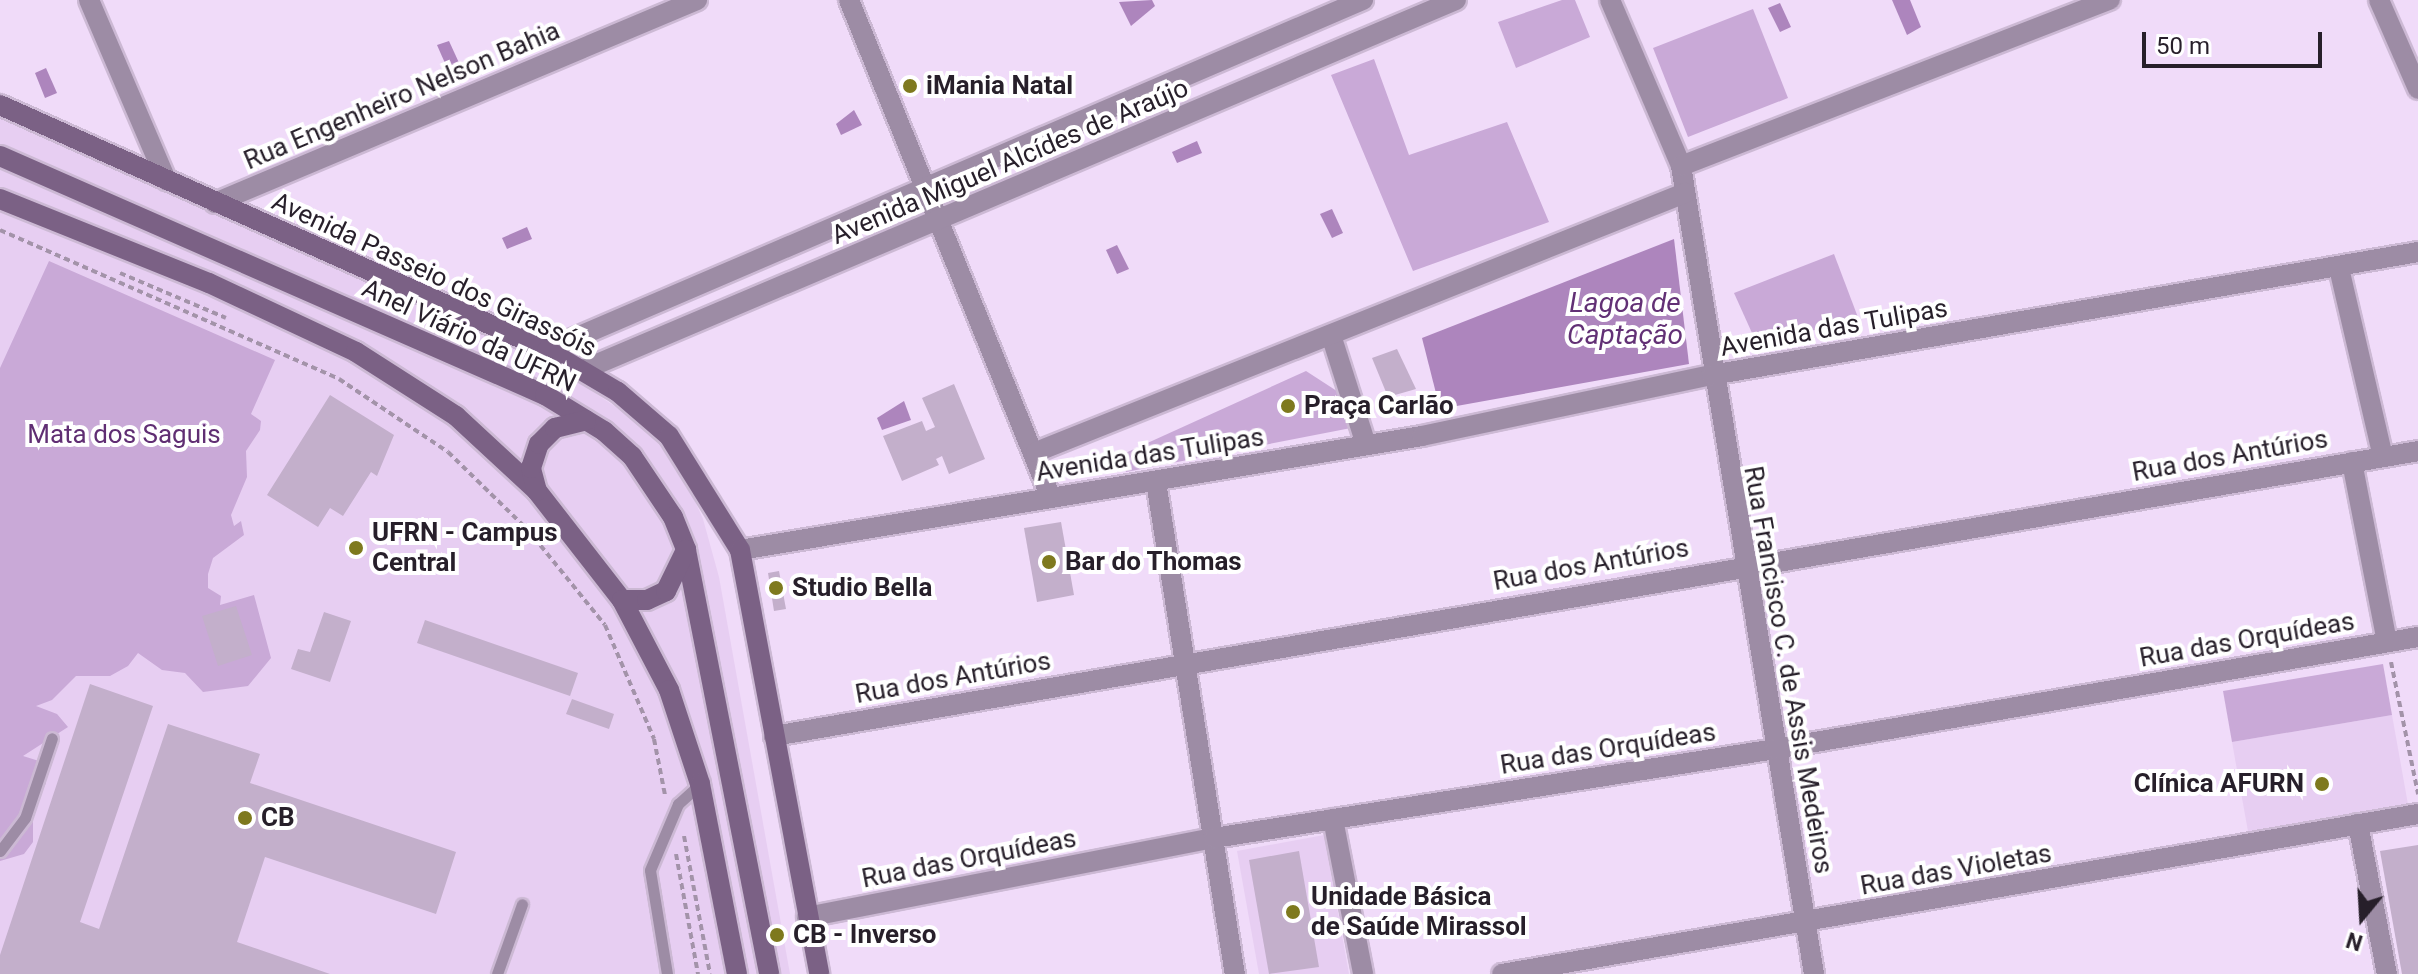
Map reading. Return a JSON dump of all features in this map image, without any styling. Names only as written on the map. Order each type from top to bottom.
[{"type":"main road","name":"Avenida Passeio dos Girassóis","points":[[0,105],[547,350],[583,370],[646,413],[669,436],[740,550],[819,974]]},
{"type":"main road","name":"Anel Viário da UFRN","points":[[0,156],[501,375],[586,420],[632,456],[655,485],[686,550],[769,974]]},
{"type":"main road","points":[[0,199],[209,283],[356,352],[456,416],[537,491],[622,600],[669,690],[700,784],[737,974]]},
{"type":"main road","points":[[537,491],[531,468],[539,444],[555,428],[586,420]]},
{"type":"main road","points":[[622,600],[647,600],[666,591],[686,550]]},
{"type":"street","points":[[89,0],[166,180]]},
{"type":"street","name":"Rua Engenheiro Nelson Bahia","points":[[215,203],[697,0]]},
{"type":"street","points":[[849,0],[924,188],[1036,452],[1051,498]]},
{"type":"street","name":"Avenida Miguel Alcídes de Araújo","points":[[547,350],[1363,0]]},
{"type":"street","name":"Avenida Miguel Alcídes de Araújo","points":[[583,370],[1456,0]]},
{"type":"street","name":"Rua Francisco C. de Assis Medeiros","points":[[1610,0],[1681,166],[1712,375],[1814,974]]},
{"type":"street","points":[[1681,166],[2110,0]]},
{"type":"street","points":[[2379,0],[2418,89]]},
{"type":"street","points":[[1036,452],[1685,193]]},
{"type":"street","name":"Avenida das Tulipas","points":[[740,550],[1366,445],[1712,375],[2418,252]]},
{"type":"street","points":[[2339,268],[2383,457]]},
{"type":"street","points":[[1331,335],[1366,445]]},
{"type":"street","name":"Rua dos Antúrios","points":[[774,736],[1744,564],[2418,451]]},
{"type":"street","points":[[2352,462],[2387,642]]},
{"type":"street","points":[[1156,482],[1235,974]]},
{"type":"street","name":"Rua das Orquídeas","points":[[807,917],[1214,838],[1775,749],[2418,637]]},
{"type":"street","name":"Rua das Violetas","points":[[1502,974],[2418,814]]},
{"type":"street","points":[[1333,819],[1363,974]]},
{"type":"street","points":[[2358,824],[2387,974]]},
{"type":"lane","points":[[0,851],[25,818],[52,738]]},
{"type":"lane","points":[[667,974],[650,870],[678,804],[700,784]]},
{"type":"lane","points":[[497,974],[522,904]]},
{"type":"path","points":[[0,221],[230,319]]},
{"type":"path","points":[[0,230],[339,379],[448,452],[528,530],[605,625],[654,739],[698,974]]},
{"type":"path","points":[[532,521],[542,532]]},
{"type":"path","points":[[580,580],[636,671]]},
{"type":"path","points":[[2387,642],[2418,797]]},
{"type":"path","points":[[678,804],[710,974]]},
{"type":"shaded area","name":"UFRN - Campus Central","points":[[0,115],[540,356],[647,428],[682,472],[703,519],[719,577],[790,974],[0,974]]},
{"type":"shaded area","name":"Clínica AFURN","points":[[2392,715],[2409,810],[2249,837],[2232,742]]},
{"type":"shaded area","name":"Unidade Básica de Saúde Mirassol","points":[[1324,835],[1349,974],[1259,974],[1237,851]]},
{"type":"green space","points":[[1562,0],[1575,0],[1590,37],[1516,68],[1498,22]]},
{"type":"green space","points":[[1753,9],[1788,98],[1688,137],[1653,48]]},
{"type":"green space","points":[[1374,59],[1409,155],[1507,122],[1549,222],[1413,271],[1331,75]]},
{"type":"green space","points":[[1834,254],[1862,328],[1752,333],[1734,293]]},
{"type":"green space","name":"Mata dos Saguis","points":[[49,261],[275,360],[251,414],[261,421],[260,430],[246,451],[247,477],[231,515],[234,526],[241,521],[244,535],[213,558],[208,574],[208,588],[221,596],[220,605],[254,595],[271,658],[248,686],[203,692],[185,673],[162,670],[138,653],[128,666],[110,676],[76,676],[52,700],[36,706],[57,714],[68,727],[23,756],[39,761],[46,783],[33,810],[33,842],[24,854],[0,861],[0,368]]},
{"type":"green space","points":[[1306,371],[1343,395],[1351,428],[1126,472],[1121,455]]},
{"type":"green space","points":[[2383,664],[2392,715],[2232,742],[2223,691]]},
{"type":"water","points":[[1152,0],[1155,6],[1131,26],[1119,2]]},
{"type":"water","points":[[1892,0],[1910,0],[1921,27],[1907,35]]},
{"type":"water","points":[[1780,3],[1791,27],[1780,32],[1768,8]]},
{"type":"water","points":[[449,41],[460,65],[448,70],[437,45]]},
{"type":"water","points":[[46,68],[57,93],[45,98],[35,73]]},
{"type":"water","points":[[854,110],[862,125],[841,135],[836,124]]},
{"type":"water","points":[[1197,141],[1202,153],[1177,163],[1172,152]]},
{"type":"water","points":[[1332,209],[1343,233],[1332,238],[1320,214]]},
{"type":"water","points":[[527,227],[532,239],[507,249],[502,238]]},
{"type":"water","name":"Lagoa de Captação","points":[[1674,239],[1689,364],[1440,409],[1422,338]]},
{"type":"water","points":[[1117,245],[1129,269],[1117,274],[1106,250]]},
{"type":"water","points":[[904,401],[911,420],[882,430],[877,418]]},
{"type":"building","points":[[1397,349],[1416,389],[1388,397],[1372,358]]},
{"type":"building","points":[[954,384],[985,459],[949,474],[942,456],[936,459],[939,465],[902,481],[883,436],[922,421],[926,431],[935,427],[922,398]]},
{"type":"building","points":[[330,395],[394,435],[377,476],[371,472],[343,516],[330,508],[318,527],[267,495]]},
{"type":"building","name":"Bar do Thomas","points":[[1061,522],[1074,595],[1037,602],[1024,528]]},
{"type":"building","name":"Studio Bella","points":[[779,571],[786,609],[774,611],[768,573]]},
{"type":"building","points":[[236,606],[252,655],[218,666],[202,616]]},
{"type":"building","points":[[324,612],[351,621],[330,682],[291,669],[298,649],[310,652]]},
{"type":"building","points":[[425,620],[578,673],[570,696],[417,643]]},
{"type":"building","name":"CB","points":[[90,684],[153,706],[80,922],[99,929],[168,724],[260,754],[250,783],[456,852],[436,914],[265,857],[237,942],[330,974],[0,974],[0,955]]},
{"type":"building","points":[[572,699],[614,714],[609,729],[566,714]]},
{"type":"building","points":[[2418,845],[2418,974],[2402,974],[2380,851]]},
{"type":"building","points":[[1299,851],[1319,967],[1269,974],[1249,860]]},
{"type":"place","name":"iMania Natal","points":[[910,86]]},
{"type":"place","name":"Praça Carlão","points":[[1288,406]]},
{"type":"place","name":"UFRN - Campus Central","points":[[356,548]]},
{"type":"place","name":"Bar do Thomas","points":[[1049,562]]},
{"type":"place","name":"Studio Bella","points":[[776,588]]},
{"type":"place","name":"Clínica AFURN","points":[[2322,784]]},
{"type":"place","name":"CB","points":[[245,818]]},
{"type":"place","name":"Unidade Básica de Saúde Mirassol","points":[[1293,912]]},
{"type":"place","name":"CB - Inverso","points":[[777,935]]}]
